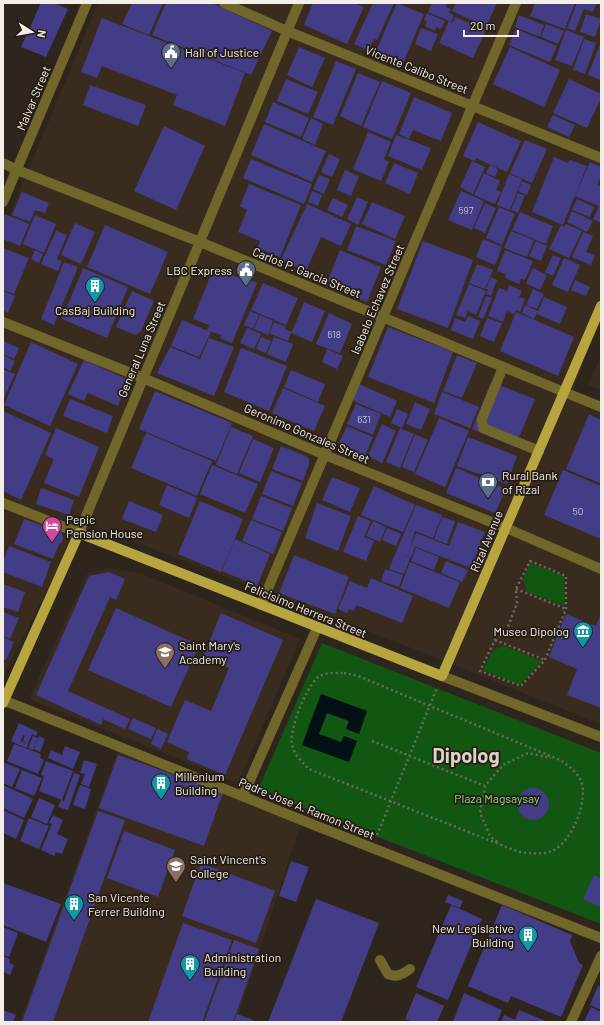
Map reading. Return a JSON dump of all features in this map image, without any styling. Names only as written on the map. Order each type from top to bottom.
[{"type":"main road","name":"Rizal Avenue","points":[[442,676],[601,306]]},
{"type":"main road","name":"Felicisimo Herrera Street","points":[[79,533],[442,676]]},
{"type":"main road","name":"General Luna Street","points":[[3,701],[79,533]]},
{"type":"street","name":"Malvar Street","points":[[3,202],[87,3]]},
{"type":"street","name":"Vicente Calibo Street","points":[[224,3],[601,158]]},
{"type":"street","name":"General Luna Street","points":[[79,533],[299,3]]},
{"type":"street","name":"Isabelo Echavez Street","points":[[262,606],[516,3]]},
{"type":"street","name":"Carlos P. Garcia Street","points":[[3,163],[17,170],[200,242],[601,406]]},
{"type":"street","name":"Geronimo Gonzales Street","points":[[3,322],[143,378],[325,455],[506,528],[601,569]]},
{"type":"street","points":[[503,367],[482,419],[483,428],[539,451]]},
{"type":"street","name":"Felicisimo Herrera Street","points":[[3,503],[79,533]]},
{"type":"street","points":[[243,796],[317,628]]},
{"type":"street","name":"Felicisimo Herrera Street","points":[[442,676],[601,737]]},
{"type":"street","name":"Padre Jose A. Ramon Street","points":[[3,701],[601,938]]},
{"type":"street","points":[[571,1022],[601,956]]},
{"type":"street","points":[[380,960],[388,974],[393,977],[410,969]]},
{"type":"path","points":[[530,561],[566,576],[566,609],[545,660],[521,686],[480,671],[495,640],[507,630],[517,604],[516,589],[530,561]]},
{"type":"path","points":[[516,589],[566,609]]},
{"type":"path","points":[[495,640],[545,660]]},
{"type":"path","points":[[344,673],[358,676],[430,706],[560,760],[571,768],[581,782],[582,793],[580,815],[568,838],[554,850],[538,854],[519,852],[309,769],[298,758],[292,743],[293,726],[305,698],[317,678],[328,674],[344,673]]},
{"type":"path","points":[[372,847],[442,676]]},
{"type":"path","points":[[372,741],[485,786]]},
{"type":"path","points":[[499,844],[490,836],[480,814],[485,786],[503,765],[528,753],[560,760]]},
{"type":"shaded area","points":[[98,3],[601,3],[601,313],[570,399],[601,414],[601,724],[419,651],[81,521],[3,678],[3,231]]},
{"type":"shaded area","points":[[601,356],[601,390],[588,385]]},
{"type":"shaded area","name":"Saint Mary's Academy","points":[[109,568],[142,574],[300,639],[238,783],[29,699],[87,574]]},
{"type":"shaded area","points":[[321,694],[367,711],[359,734],[346,729],[349,721],[327,713],[319,734],[341,742],[344,736],[357,741],[349,762],[302,745]]},
{"type":"shaded area","name":"Saint Vincent's College","points":[[117,752],[230,794],[301,823],[236,1022],[20,1022]]},
{"type":"green space","points":[[530,563],[564,576],[565,606],[527,592],[523,580]]},
{"type":"green space","name":"Plaza Magsaysay","points":[[322,643],[601,753],[601,924],[258,790]]},
{"type":"green space","points":[[504,646],[542,661],[520,685],[483,670],[493,650]]},
{"type":"building","points":[[41,3],[54,3],[68,9],[46,57],[21,47]]},
{"type":"building","points":[[132,3],[163,3],[149,35],[122,24]]},
{"type":"building","points":[[166,3],[212,3],[272,31],[251,75],[152,35]]},
{"type":"building","points":[[313,3],[354,3],[364,7],[347,44],[304,25]]},
{"type":"building","points":[[373,3],[394,3],[377,40],[374,39],[368,50],[354,44]]},
{"type":"building","points":[[397,3],[424,14],[403,63],[376,51]]},
{"type":"building","points":[[432,3],[448,3],[446,7],[451,9],[449,13],[454,15],[451,22],[452,23],[455,17],[486,30],[473,58],[439,43],[449,21],[428,12]]},
{"type":"building","points":[[456,3],[497,3],[486,27],[452,11]]},
{"type":"building","points":[[535,3],[575,3],[565,29],[530,16]]},
{"type":"building","points":[[577,3],[597,3],[593,12],[584,9],[575,31],[567,28]]},
{"type":"building","points":[[427,13],[445,21],[441,29],[436,27],[435,31],[425,26],[427,21],[424,20]]},
{"type":"building","points":[[586,14],[601,19],[595,37],[580,32]]},
{"type":"building","points":[[519,15],[544,25],[540,37],[515,27]]},
{"type":"building","name":"Hall of Justice","points":[[102,18],[245,73],[225,126],[173,105],[177,95],[102,66],[97,78],[81,72]]},
{"type":"building","points":[[546,24],[564,31],[558,44],[541,37]]},
{"type":"building","points":[[421,28],[438,34],[431,51],[415,44]]},
{"type":"building","points":[[516,29],[557,46],[550,62],[509,45]]},
{"type":"building","points":[[566,30],[584,37],[572,66],[555,60]]},
{"type":"building","points":[[584,39],[596,43],[585,74],[573,70]]},
{"type":"building","points":[[601,42],[601,80],[588,75]]},
{"type":"building","points":[[299,47],[325,58],[312,87],[287,75]]},
{"type":"building","points":[[510,47],[560,70],[544,107],[493,84]]},
{"type":"building","points":[[336,61],[356,69],[333,125],[313,117]]},
{"type":"building","points":[[358,73],[380,82],[361,126],[340,116]]},
{"type":"building","points":[[286,79],[318,92],[308,114],[277,101]]},
{"type":"building","points":[[569,79],[601,94],[601,98],[587,128],[553,113]]},
{"type":"building","points":[[382,81],[411,93],[392,139],[363,127]]},
{"type":"building","points":[[90,85],[146,105],[138,126],[83,105]]},
{"type":"building","points":[[414,97],[452,113],[441,141],[413,130],[409,139],[399,134]]},
{"type":"building","points":[[273,102],[309,118],[301,137],[265,122]]},
{"type":"building","points":[[553,115],[575,125],[569,137],[547,127]]},
{"type":"building","points":[[311,118],[323,124],[315,145],[302,139]]},
{"type":"building","points":[[478,122],[521,141],[507,172],[476,158],[475,161],[463,156]]},
{"type":"building","points":[[264,124],[326,151],[312,182],[251,155]]},
{"type":"building","points":[[164,126],[205,146],[176,210],[134,191]]},
{"type":"building","points":[[368,132],[391,142],[384,159],[389,162],[381,181],[353,169]]},
{"type":"building","points":[[396,135],[431,148],[422,170],[388,156]]},
{"type":"building","points":[[525,140],[547,149],[532,183],[510,173]]},
{"type":"building","points":[[329,154],[340,159],[332,177],[321,172]]},
{"type":"building","points":[[554,157],[568,163],[570,160],[587,166],[563,225],[532,212]]},
{"type":"building","points":[[251,159],[312,184],[304,204],[243,178]]},
{"type":"building","points":[[472,161],[485,167],[473,194],[460,187]]},
{"type":"building","points":[[590,162],[601,167],[601,176],[597,185],[601,186],[601,223],[593,219],[599,206],[575,196]]},
{"type":"building","points":[[394,163],[418,173],[410,194],[385,183]]},
{"type":"building","points":[[490,165],[498,169],[495,177],[486,173]]},
{"type":"building","points":[[345,170],[359,176],[351,196],[337,190]]},
{"type":"building","points":[[484,173],[500,181],[496,190],[501,192],[495,204],[474,195]]},
{"type":"building","points":[[509,174],[522,179],[510,210],[497,205]]},
{"type":"building","points":[[319,175],[330,179],[324,194],[313,189]]},
{"type":"building","points":[[522,181],[531,185],[527,195],[518,191]]},
{"type":"building","points":[[249,184],[301,205],[280,257],[257,248],[260,241],[238,232],[247,210],[240,206]]},
{"type":"building","points":[[312,191],[322,195],[318,206],[308,202]]},
{"type":"building","points":[[461,191],[484,201],[472,230],[448,220]]},
{"type":"building","points":[[22,192],[49,203],[45,213],[35,210],[30,222],[12,215]]},
{"type":"building","points":[[518,193],[525,195],[518,213],[511,210]]},
{"type":"building","points":[[357,197],[368,202],[358,225],[347,219]]},
{"type":"building","points":[[333,198],[348,205],[342,217],[327,210]]},
{"type":"building","points":[[577,199],[594,207],[590,217],[572,210]]},
{"type":"building","points":[[372,202],[405,216],[395,239],[362,224]]},
{"type":"building","points":[[485,203],[496,208],[485,233],[474,228]]},
{"type":"building","points":[[307,204],[351,224],[341,246],[321,237],[306,271],[281,260]]},
{"type":"building","points":[[499,207],[515,214],[502,245],[486,238]]},
{"type":"building","points":[[572,211],[593,221],[587,232],[567,222]]},
{"type":"building","points":[[520,212],[553,226],[546,244],[512,230]]},
{"type":"building","points":[[5,214],[29,224],[20,246],[3,239],[3,220]]},
{"type":"building","points":[[35,215],[56,224],[44,253],[23,244]]},
{"type":"building","points":[[75,223],[95,232],[81,264],[61,255]]},
{"type":"building","points":[[566,224],[582,231],[569,258],[549,249],[561,225],[564,227]]},
{"type":"building","points":[[105,225],[168,252],[150,294],[87,267]]},
{"type":"building","points":[[356,226],[396,241],[386,265],[347,250]]},
{"type":"building","points":[[56,231],[67,235],[57,259],[62,261],[58,271],[41,264]]},
{"type":"building","points":[[511,231],[534,240],[527,257],[504,248]]},
{"type":"building","points":[[583,232],[593,236],[586,252],[595,255],[591,265],[572,257]]},
{"type":"building","points":[[483,239],[502,247],[495,265],[476,257]]},
{"type":"building","points":[[423,241],[473,260],[448,328],[397,309]]},
{"type":"building","points":[[536,241],[547,246],[541,261],[529,256]]},
{"type":"building","points":[[3,248],[29,258],[14,294],[3,290]]},
{"type":"building","points":[[35,250],[43,254],[39,263],[31,259]]},
{"type":"building","points":[[340,250],[381,267],[367,302],[326,285]]},
{"type":"building","points":[[505,250],[533,261],[525,280],[521,279],[519,284],[505,278],[506,274],[497,271]]},
{"type":"building","points":[[553,255],[561,258],[553,276],[545,272]]},
{"type":"building","points":[[564,258],[580,265],[568,292],[552,285]]},
{"type":"building","points":[[64,262],[78,267],[54,325],[41,319]]},
{"type":"building","points":[[477,264],[493,270],[485,289],[469,283]]},
{"type":"building","points":[[214,267],[244,280],[245,278],[257,283],[232,343],[220,338],[221,335],[207,330],[209,325],[193,319]]},
{"type":"building","name":"CasBaj Building","points":[[83,268],[128,287],[107,338],[62,319]]},
{"type":"building","points":[[533,268],[547,275],[540,290],[526,283]]},
{"type":"building","points":[[491,277],[497,280],[491,296],[486,294],[488,289],[486,289]]},
{"type":"building","points":[[575,280],[590,287],[586,296],[571,290]]},
{"type":"building","points":[[263,283],[298,298],[286,325],[251,310]]},
{"type":"building","points":[[469,284],[486,291],[476,315],[468,311],[465,318],[456,315]]},
{"type":"building","points":[[509,285],[522,291],[519,297],[525,299],[520,312],[516,310],[514,314],[507,311],[503,322],[488,316],[499,288],[507,291]]},
{"type":"building","points":[[533,289],[544,294],[537,309],[526,305]]},
{"type":"building","points":[[3,291],[15,296],[8,313],[3,310]]},
{"type":"building","points":[[132,291],[154,301],[141,331],[136,335],[116,327]]},
{"type":"building","points":[[486,296],[492,298],[483,319],[478,317]]},
{"type":"building","points":[[544,297],[567,307],[560,324],[537,314]]},
{"type":"building","points":[[304,302],[325,311],[312,342],[291,333],[288,341],[269,333],[274,322],[286,327],[285,329],[292,332]]},
{"type":"building","points":[[525,305],[538,311],[534,319],[522,313]]},
{"type":"building","points":[[250,311],[259,315],[253,329],[244,325]]},
{"type":"building","points":[[516,312],[574,337],[558,376],[500,351]]},
{"type":"building","points":[[329,313],[352,324],[340,353],[316,344]]},
{"type":"building","points":[[260,315],[273,321],[268,335],[254,329]]},
{"type":"building","points":[[468,316],[480,321],[473,339],[451,330],[455,318],[465,322]]},
{"type":"building","points":[[487,318],[502,323],[494,342],[480,336]]},
{"type":"building","points":[[182,320],[211,332],[199,357],[171,346]]},
{"type":"building","points":[[388,327],[453,352],[434,403],[368,377]]},
{"type":"building","points":[[247,328],[261,334],[254,349],[240,343]]},
{"type":"building","points":[[261,337],[271,341],[266,353],[256,349]]},
{"type":"building","points":[[274,337],[293,344],[286,362],[267,354]]},
{"type":"building","points":[[209,338],[234,347],[214,396],[157,373],[170,347],[200,359]]},
{"type":"building","points":[[3,341],[19,348],[14,359],[3,354]]},
{"type":"building","points":[[31,342],[78,364],[50,426],[4,405]]},
{"type":"building","points":[[241,348],[287,366],[269,411],[224,392]]},
{"type":"building","points":[[327,349],[343,356],[337,369],[322,362]]},
{"type":"building","points":[[3,355],[15,361],[10,371],[3,367]]},
{"type":"building","points":[[457,355],[477,363],[462,398],[443,391]]},
{"type":"building","points":[[84,360],[129,380],[118,406],[88,393],[84,401],[68,394]]},
{"type":"building","points":[[3,369],[15,374],[3,400]]},
{"type":"building","points":[[291,370],[325,384],[318,402],[284,387]]},
{"type":"building","points":[[491,382],[535,399],[515,447],[472,429]]},
{"type":"building","points":[[359,384],[397,401],[390,417],[352,400]]},
{"type":"building","points":[[283,388],[325,406],[314,431],[272,413]]},
{"type":"building","points":[[155,391],[232,423],[216,461],[139,429]]},
{"type":"building","points":[[442,392],[479,407],[470,428],[434,414]]},
{"type":"building","points":[[70,399],[113,416],[107,433],[63,416]]},
{"type":"building","points":[[415,402],[430,409],[421,430],[406,424]]},
{"type":"building","points":[[356,404],[381,414],[373,435],[347,424]]},
{"type":"building","points":[[397,409],[408,414],[402,428],[391,423]]},
{"type":"building","points":[[3,411],[51,433],[21,500],[3,491]]},
{"type":"building","points":[[589,414],[601,420],[600,483],[566,469]]},
{"type":"building","points":[[439,418],[469,431],[445,487],[415,474]]},
{"type":"building","points":[[382,424],[396,431],[382,463],[368,456]]},
{"type":"building","points":[[347,426],[373,437],[364,458],[342,448],[339,445]]},
{"type":"building","points":[[231,427],[253,436],[237,474],[216,465]]},
{"type":"building","points":[[56,428],[99,447],[79,497],[44,483],[54,459],[45,455]]},
{"type":"building","points":[[400,428],[414,434],[400,468],[386,462]]},
{"type":"building","points":[[146,433],[212,461],[197,496],[131,468]]},
{"type":"building","points":[[415,434],[428,440],[414,472],[402,467]]},
{"type":"building","points":[[468,437],[517,456],[507,484],[457,466]]},
{"type":"building","points":[[253,439],[274,448],[260,482],[239,473]]},
{"type":"building","points":[[281,446],[306,456],[309,459],[309,464],[303,481],[272,469]]},
{"type":"building","points":[[212,465],[258,484],[245,513],[200,494]]},
{"type":"building","points":[[456,468],[506,489],[495,513],[446,493]]},
{"type":"building","points":[[563,470],[601,486],[601,539],[544,515]]},
{"type":"building","points":[[271,471],[302,483],[293,506],[262,494]]},
{"type":"building","points":[[332,477],[360,488],[350,512],[322,500]]},
{"type":"building","points":[[167,485],[197,498],[189,518],[159,505]]},
{"type":"building","points":[[374,486],[415,505],[403,532],[361,515]]},
{"type":"building","points":[[41,488],[74,500],[69,515],[36,504]]},
{"type":"building","points":[[261,496],[292,508],[283,531],[252,519]]},
{"type":"building","points":[[129,501],[163,515],[156,532],[122,519]]},
{"type":"building","points":[[200,501],[243,519],[221,572],[178,554]]},
{"type":"building","points":[[317,503],[351,516],[338,551],[305,538]]},
{"type":"building","points":[[416,505],[442,515],[433,538],[415,531],[410,546],[415,547],[411,558],[396,552]]},
{"type":"building","points":[[358,516],[371,521],[364,537],[374,541],[366,561],[343,552]]},
{"type":"building","points":[[442,517],[455,521],[447,544],[434,539]]},
{"type":"building","points":[[24,519],[62,532],[63,539],[59,544],[53,559],[14,544]]},
{"type":"building","points":[[251,520],[282,532],[273,554],[242,541]]},
{"type":"building","points":[[373,521],[386,527],[380,542],[366,536]]},
{"type":"building","points":[[458,522],[485,532],[471,568],[411,545],[416,533],[449,546]]},
{"type":"building","points":[[387,528],[401,534],[396,546],[382,540]]},
{"type":"building","points":[[235,539],[270,554],[257,586],[222,571]]},
{"type":"building","points":[[9,546],[51,562],[42,587],[3,572],[3,562]]},
{"type":"building","points":[[416,548],[439,557],[434,570],[411,561]]},
{"type":"building","points":[[396,552],[410,558],[404,574],[389,569]]},
{"type":"building","points":[[294,555],[349,577],[335,614],[279,593]]},
{"type":"building","points":[[446,561],[468,570],[462,582],[441,573]]},
{"type":"building","points":[[410,562],[460,582],[449,608],[400,588]]},
{"type":"building","points":[[385,569],[403,575],[399,587],[381,581]]},
{"type":"building","points":[[109,572],[125,579],[116,600],[110,597],[68,691],[130,719],[125,729],[103,719],[101,725],[36,695],[89,576]]},
{"type":"building","points":[[371,578],[413,596],[402,623],[356,605],[354,611],[349,609],[347,613],[338,609],[350,581],[367,588]]},
{"type":"building","points":[[3,584],[25,592],[18,612],[3,607]]},
{"type":"building","points":[[116,608],[199,645],[171,707],[88,670]]},
{"type":"building","points":[[3,612],[19,618],[10,639],[3,636]]},
{"type":"building","points":[[221,613],[283,640],[225,775],[187,759],[189,752],[167,742],[185,700],[211,711],[229,668],[203,657]]},
{"type":"building","points":[[601,613],[601,708],[567,695],[577,669],[549,657],[566,614],[596,626]]},
{"type":"building","points":[[3,637],[14,642],[6,660],[3,659]]},
{"type":"building","points":[[133,718],[156,728],[151,739],[128,729]]},
{"type":"building","points":[[19,723],[38,732],[36,736],[32,734],[28,744],[23,741],[25,736],[23,735],[19,745],[11,741]]},
{"type":"building","points":[[157,729],[168,734],[161,749],[151,744]]},
{"type":"building","points":[[33,736],[38,738],[33,750],[28,748]]},
{"type":"building","points":[[39,736],[45,739],[40,752],[34,749]]},
{"type":"building","points":[[21,741],[28,744],[27,748],[19,745]]},
{"type":"building","points":[[14,744],[41,754],[40,758],[44,760],[38,774],[7,761]]},
{"type":"building","points":[[65,746],[80,752],[73,769],[48,758],[51,750],[62,755]]},
{"type":"building","name":"Millenium Building","points":[[118,755],[223,792],[204,846],[99,808]]},
{"type":"building","points":[[84,760],[97,764],[89,787],[81,784],[85,774],[80,773]]},
{"type":"building","points":[[46,761],[73,771],[62,800],[39,791],[44,776],[41,775]]},
{"type":"building","points":[[5,763],[20,769],[12,787],[3,783],[3,768]]},
{"type":"building","points":[[22,770],[42,778],[34,796],[15,788]]},
{"type":"building","points":[[74,773],[80,775],[68,810],[58,807],[61,800],[64,801]]},
{"type":"building","points":[[3,785],[33,799],[24,818],[3,808]]},
{"type":"building","points":[[80,785],[91,789],[85,809],[73,805]]},
{"type":"building","points":[[533,788],[539,789],[546,795],[549,804],[548,810],[542,817],[533,820],[527,819],[520,813],[517,804],[518,798],[524,791]]},
{"type":"building","points":[[39,798],[55,805],[47,824],[31,817]]},
{"type":"building","points":[[3,810],[24,820],[16,839],[3,833]]},
{"type":"building","name":"San Vicente Ferrer Building","points":[[98,811],[125,820],[53,1022],[22,1022]]},
{"type":"building","points":[[53,815],[63,820],[57,834],[68,839],[62,854],[56,852],[54,856],[41,850],[52,824],[49,823]]},
{"type":"building","points":[[29,818],[49,826],[39,849],[20,841]]},
{"type":"building","points":[[124,831],[175,850],[158,897],[107,878]]},
{"type":"building","points":[[291,861],[309,867],[296,902],[279,896]]},
{"type":"building","points":[[201,863],[275,891],[256,943],[182,916]]},
{"type":"building","points":[[594,875],[601,878],[600,907],[583,899]]},
{"type":"building","points":[[3,883],[61,904],[46,942],[3,925]]},
{"type":"building","points":[[448,895],[463,901],[460,908],[445,902]]},
{"type":"building","points":[[316,899],[379,923],[341,1022],[268,1022]]},
{"type":"building","points":[[451,905],[482,919],[448,1000],[416,987]]},
{"type":"building","name":"New Legislative Building","points":[[502,905],[572,935],[570,941],[579,963],[583,965],[561,1017],[511,996],[508,1003],[468,986]]},
{"type":"building","name":"Administration Building","points":[[183,923],[232,940],[202,1022],[148,1022]]},
{"type":"building","points":[[3,927],[18,933],[9,957],[3,955]]},
{"type":"building","points":[[234,940],[259,949],[233,1022],[204,1022]]},
{"type":"building","points":[[3,956],[10,959],[9,963],[14,965],[10,975],[3,972]]},
{"type":"building","points":[[598,986],[601,987],[601,1010],[590,1005]]},
{"type":"building","points":[[416,993],[444,1006],[437,1022],[413,1022],[405,1019]]},
{"type":"building","points":[[464,993],[502,1010],[497,1022],[453,1022]]},
{"type":"building","points":[[591,1007],[601,1012],[601,1022],[584,1022]]},
{"type":"building","points":[[3,1010],[16,1015],[13,1022],[3,1022]]},
{"type":"building","points":[[519,1010],[548,1022],[501,1022],[504,1015],[515,1020]]},
{"type":"building","points":[[237,1014],[253,1020],[252,1022],[234,1022]]},
{"type":"place","name":"Hall of Justice","points":[[171,69]]},
{"type":"place","name":"LBC Express","points":[[246,287]]},
{"type":"place","name":"CasBaj Building","points":[[95,303]]},
{"type":"place","name":"Rural Bank of Rizal","points":[[488,499]]},
{"type":"place","name":"Pepic Pension House","points":[[52,543]]},
{"type":"place","name":"Museo Dipolog","points":[[583,648]]},
{"type":"place","name":"Saint Mary's Academy","points":[[165,669]]},
{"type":"place","name":"Millenium Building","points":[[161,800]]},
{"type":"place","name":"Saint Vincent's College","points":[[176,883]]},
{"type":"place","name":"San Vicente Ferrer Building","points":[[74,921]]},
{"type":"place","name":"New Legislative Building","points":[[528,952]]},
{"type":"place","name":"Administration Building","points":[[190,981]]},
{"type":"district","name":"Dipolog","points":[[466,755]]}]
